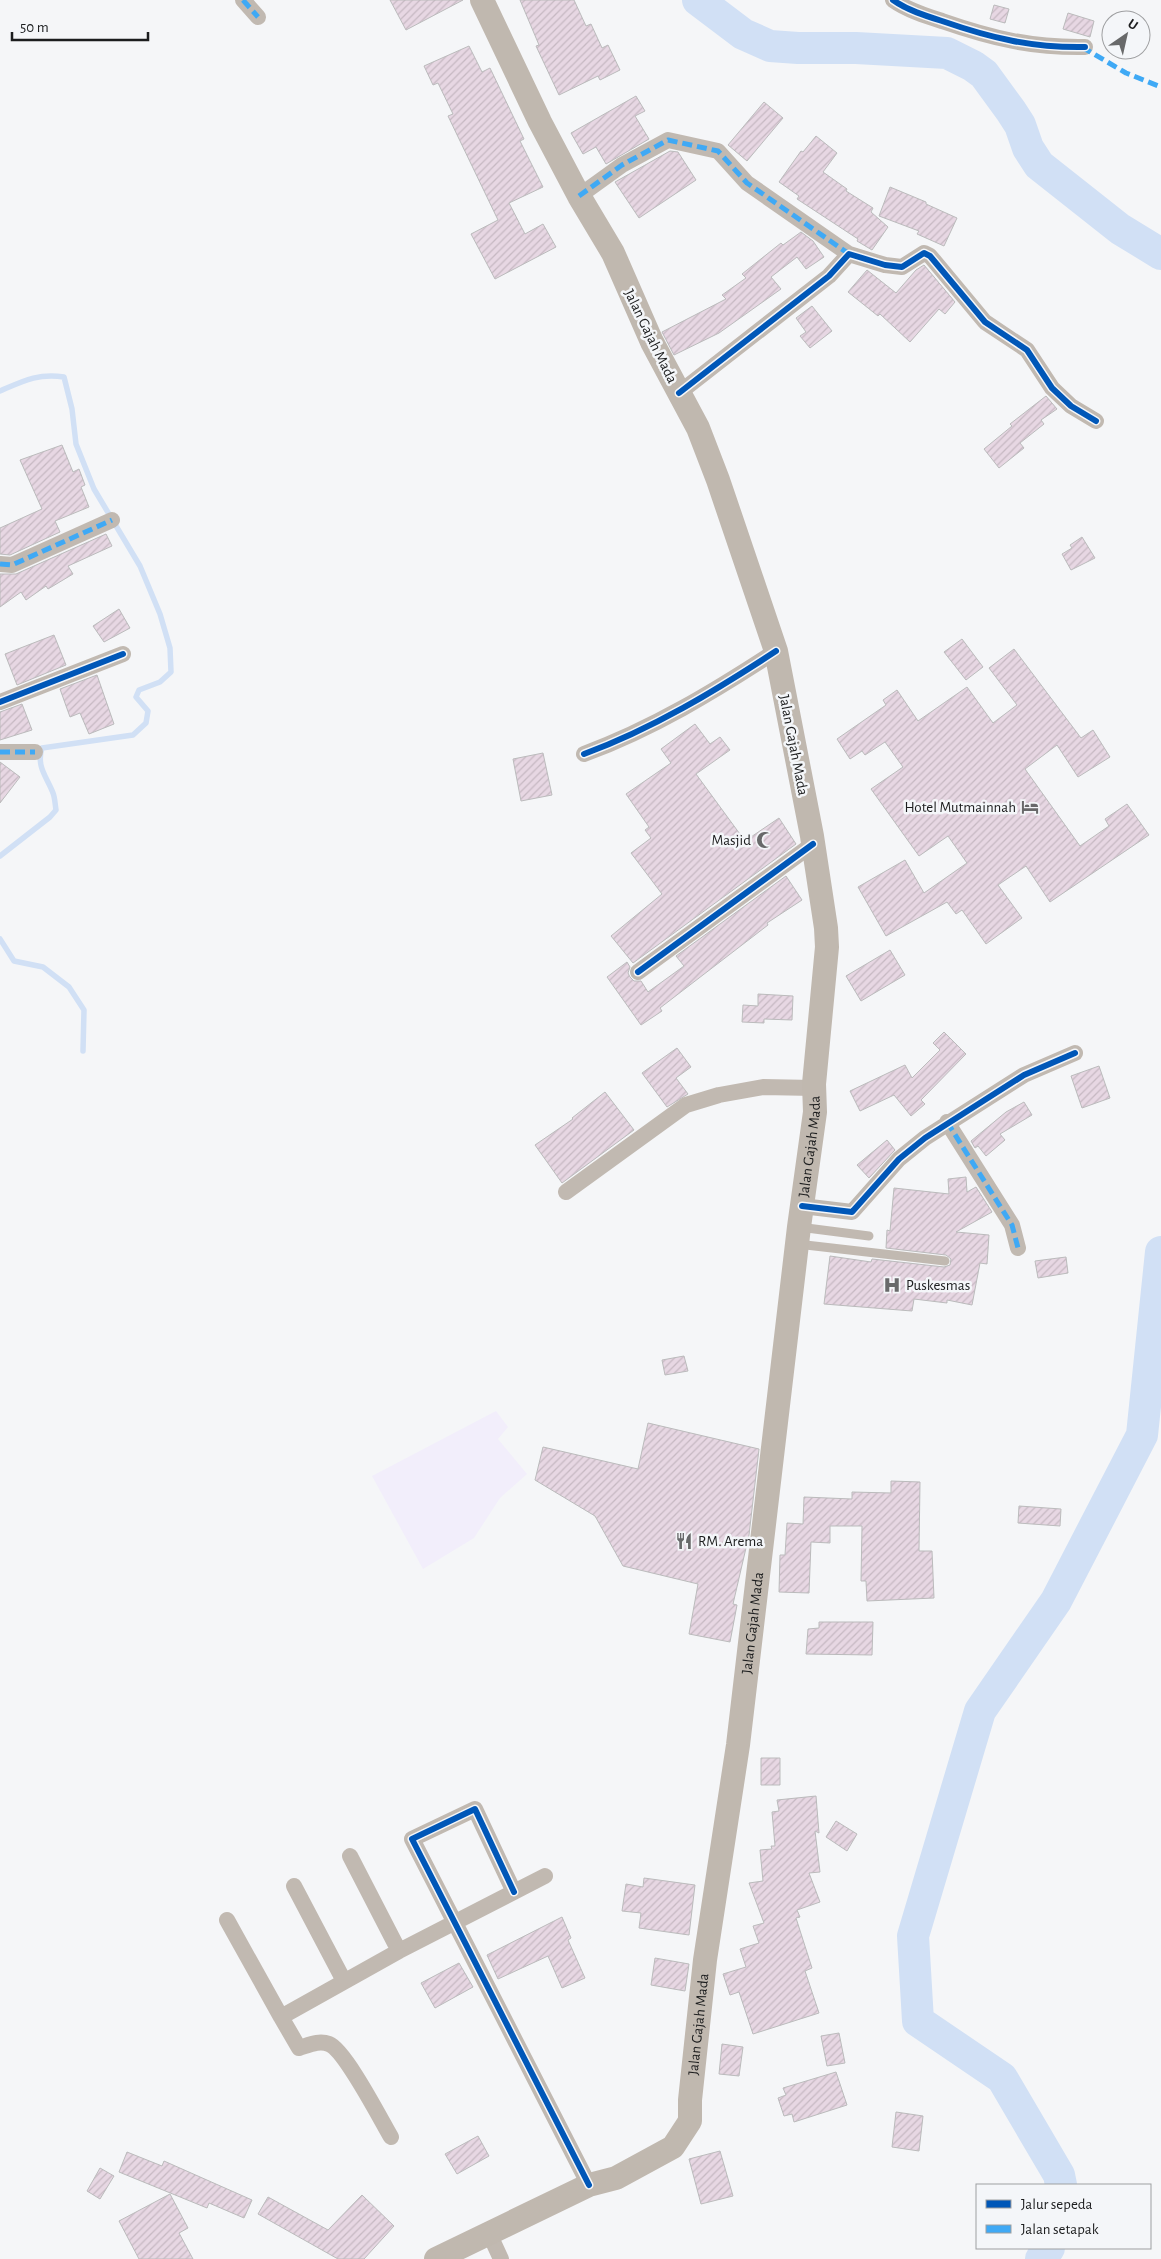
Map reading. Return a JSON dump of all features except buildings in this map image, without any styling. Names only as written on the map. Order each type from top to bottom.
[{"type":"main road","name":"Jalan Gajah Mada","points":[[436,2259],[589,2185],[616,2178],[673,2147],[690,2121],[690,2100],[705,1960],[738,1745],[799,1226],[815,1112],[814,1088],[827,947],[813,844],[776,651],[714,471],[698,428],[652,342],[613,253],[579,196],[482,0]]},
{"type":"street","points":[[243,0],[258,17]]},
{"type":"street","points":[[893,0],[931,17],[986,36],[1049,48],[1085,47]]},
{"type":"street","points":[[579,196],[622,165],[668,140],[718,151],[748,182],[849,254],[885,265],[902,266],[918,255],[924,253],[930,256],[985,322],[1027,350],[1052,388],[1071,406],[1096,421]]},
{"type":"street","points":[[679,393],[829,276],[849,254]]},
{"type":"street","points":[[0,564],[12,565],[112,520]]},
{"type":"street","points":[[584,754],[630,736],[740,675],[776,651]]},
{"type":"street","points":[[0,702],[123,654]]},
{"type":"street","points":[[0,752],[35,752]]},
{"type":"street","points":[[638,972],[813,844]]},
{"type":"street","points":[[799,1226],[852,1212],[900,1159],[947,1122],[1024,1075],[1075,1053]]},
{"type":"street","points":[[566,1192],[686,1105],[719,1095],[763,1087],[814,1088]]},
{"type":"street","points":[[947,1122],[1012,1226],[1018,1248]]},
{"type":"street","points":[[514,1892],[475,1809],[412,1839],[589,2185]]},
{"type":"street","points":[[350,1856],[399,1951]]},
{"type":"street","points":[[281,2017],[399,1951],[544,1876]]},
{"type":"street","points":[[294,1886],[344,1981]]},
{"type":"street","points":[[227,1920],[299,2048],[316,2042],[330,2044],[342,2055],[391,2137]]},
{"type":"street","points":[[489,2233],[501,2259]]},
{"type":"lane","points":[[799,1226],[869,1236]]},
{"type":"lane","points":[[799,1226],[945,1261]]},
{"type":"shaded area","points":[[496,1411],[508,1427],[498,1439],[527,1474],[500,1498],[474,1538],[423,1569],[372,1476]]},
{"type":"waterway","points":[[698,0],[743,34],[770,46],[947,53],[973,66],[984,74],[1011,111],[1020,125],[1028,148],[1039,165],[1120,229],[1161,254]]},
{"type":"waterway","points":[[0,391],[38,377],[64,377],[72,409],[76,444],[94,489],[140,566],[160,614],[170,648],[171,672],[160,682],[139,690],[136,697],[148,711],[146,723],[133,735],[42,748],[41,766],[54,795],[56,810],[50,817],[0,856]]},
{"type":"waterway","points":[[0,939],[14,961],[43,967],[69,987],[84,1010],[83,1051]]},
{"type":"waterway","points":[[1061,2184],[1059,2175],[1002,2078],[918,2021],[913,1936],[980,1711],[1056,1601],[1142,1435],[1161,1252]]},
{"type":"waterway","points":[[1041,2259],[1048,2249]]},
{"type":"marked path","points":[[243,0],[258,17]]},
{"type":"marked path","points":[[1082,47],[1126,73],[1161,87]]},
{"type":"marked path","points":[[579,196],[622,165],[668,140],[718,151],[747,183],[849,254]]},
{"type":"marked path","points":[[0,564],[12,565],[112,520]]},
{"type":"marked path","points":[[0,752],[35,752]]},
{"type":"marked path","points":[[947,1122],[1012,1225],[1018,1248]]},
{"type":"cycle path","points":[[893,0],[923,15],[995,37],[1029,44],[1085,47]]},
{"type":"cycle path","points":[[679,393],[829,276],[849,254],[885,265],[902,267],[924,253],[930,256],[985,322],[1027,350],[1052,388],[1071,406],[1096,421]]},
{"type":"cycle path","points":[[584,754],[659,721],[776,651]]},
{"type":"cycle path","points":[[0,702],[123,654]]},
{"type":"cycle path","points":[[638,972],[813,844]]},
{"type":"cycle path","points":[[802,1206],[852,1212],[899,1159],[925,1138],[1024,1075],[1075,1053]]},
{"type":"cycle path","points":[[514,1892],[475,1809],[412,1839],[589,2185]]},
{"type":"place","name":"Hotel Mutmainnah","points":[[1030,807]]},
{"type":"place","name":"Masjid","points":[[765,840]]},
{"type":"place","name":"Puskesmas","points":[[892,1285]]},
{"type":"place","name":"RM. Arema","points":[[684,1541]]}]
